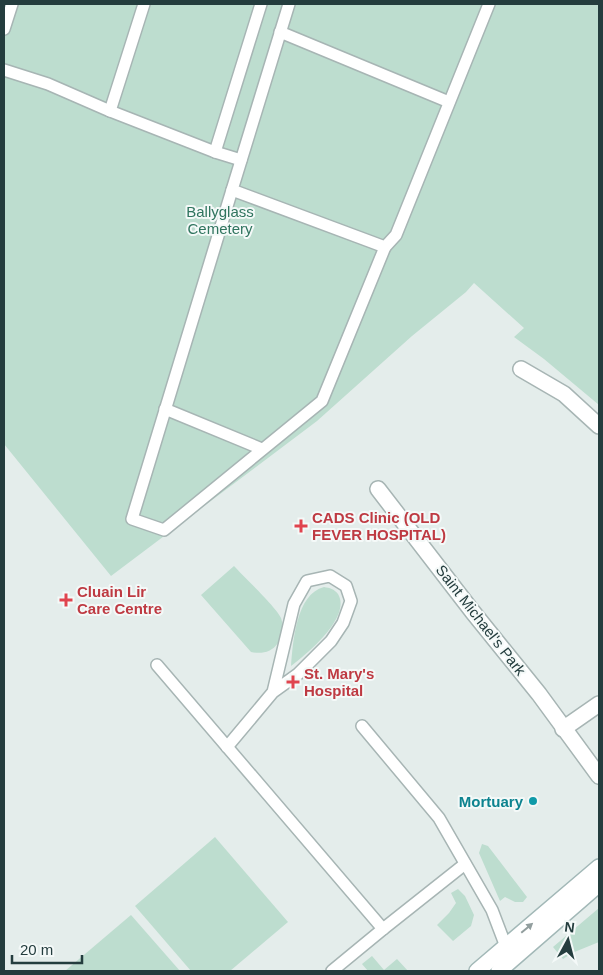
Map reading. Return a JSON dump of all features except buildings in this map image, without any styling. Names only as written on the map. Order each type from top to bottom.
[{"type":"street","points":[[521,369],[564,394],[599,426]]},
{"type":"street","name":"Saint Michael's Park","points":[[378,489],[539,694],[599,776]]},
{"type":"street","points":[[564,729],[599,704]]},
{"type":"street","points":[[477,971],[599,867]]},
{"type":"street","points":[[499,971],[599,884]]},
{"type":"lane","points":[[4,29],[12,4]]},
{"type":"lane","points":[[110,111],[144,4]]},
{"type":"lane","points":[[215,152],[261,4]]},
{"type":"lane","points":[[289,4],[132,519],[164,530],[322,401],[384,247],[396,235],[490,4]]},
{"type":"lane","points":[[280,32],[449,102]]},
{"type":"lane","points":[[4,70],[48,84],[110,111],[215,152],[241,160]]},
{"type":"lane","points":[[232,190],[384,247]]},
{"type":"lane","points":[[165,410],[262,449]]},
{"type":"lane","points":[[227,747],[273,692],[298,674],[331,640],[343,624],[351,601],[346,586],[330,576],[307,581],[294,604],[273,692]]},
{"type":"lane","points":[[157,665],[383,929]]},
{"type":"lane","points":[[362,726],[439,818],[492,910],[512,960]]},
{"type":"lane","points":[[332,971],[466,864]]},
{"type":"green space","name":"Ballyglass Cemetery","points":[[4,4],[599,4],[599,405],[544,359],[514,337],[524,328],[474,283],[317,421],[111,576],[4,444]]},
{"type":"green space","points":[[234,566],[267,600],[281,618],[283,628],[281,637],[278,643],[269,651],[262,653],[251,652],[201,595]]},
{"type":"green space","points":[[324,587],[332,589],[338,594],[341,603],[339,613],[333,624],[316,644],[291,666],[295,632],[302,609],[307,599],[315,591]]},
{"type":"green space","points":[[215,837],[288,922],[230,971],[191,971],[135,906]]},
{"type":"green space","points":[[482,844],[488,846],[527,897],[523,902],[515,902],[505,897],[500,901],[479,853]]},
{"type":"green space","points":[[458,889],[465,896],[474,915],[471,926],[453,941],[437,925],[456,903],[451,893]]},
{"type":"green space","points":[[599,908],[599,942],[572,953],[563,959],[553,947]]},
{"type":"green space","points":[[131,915],[180,971],[65,971]]},
{"type":"green space","points":[[372,956],[384,970],[397,959],[408,971],[368,971],[362,964]]},
{"type":"place","name":"CADS Clinic (OLD FEVER HOSPITAL)","points":[[301,526]]},
{"type":"place","name":"Cluain Lir Care Centre","points":[[66,600]]},
{"type":"place","name":"St. Mary's Hospital","points":[[293,682]]},
{"type":"place","name":"Mortuary","points":[[533,801]]}]
